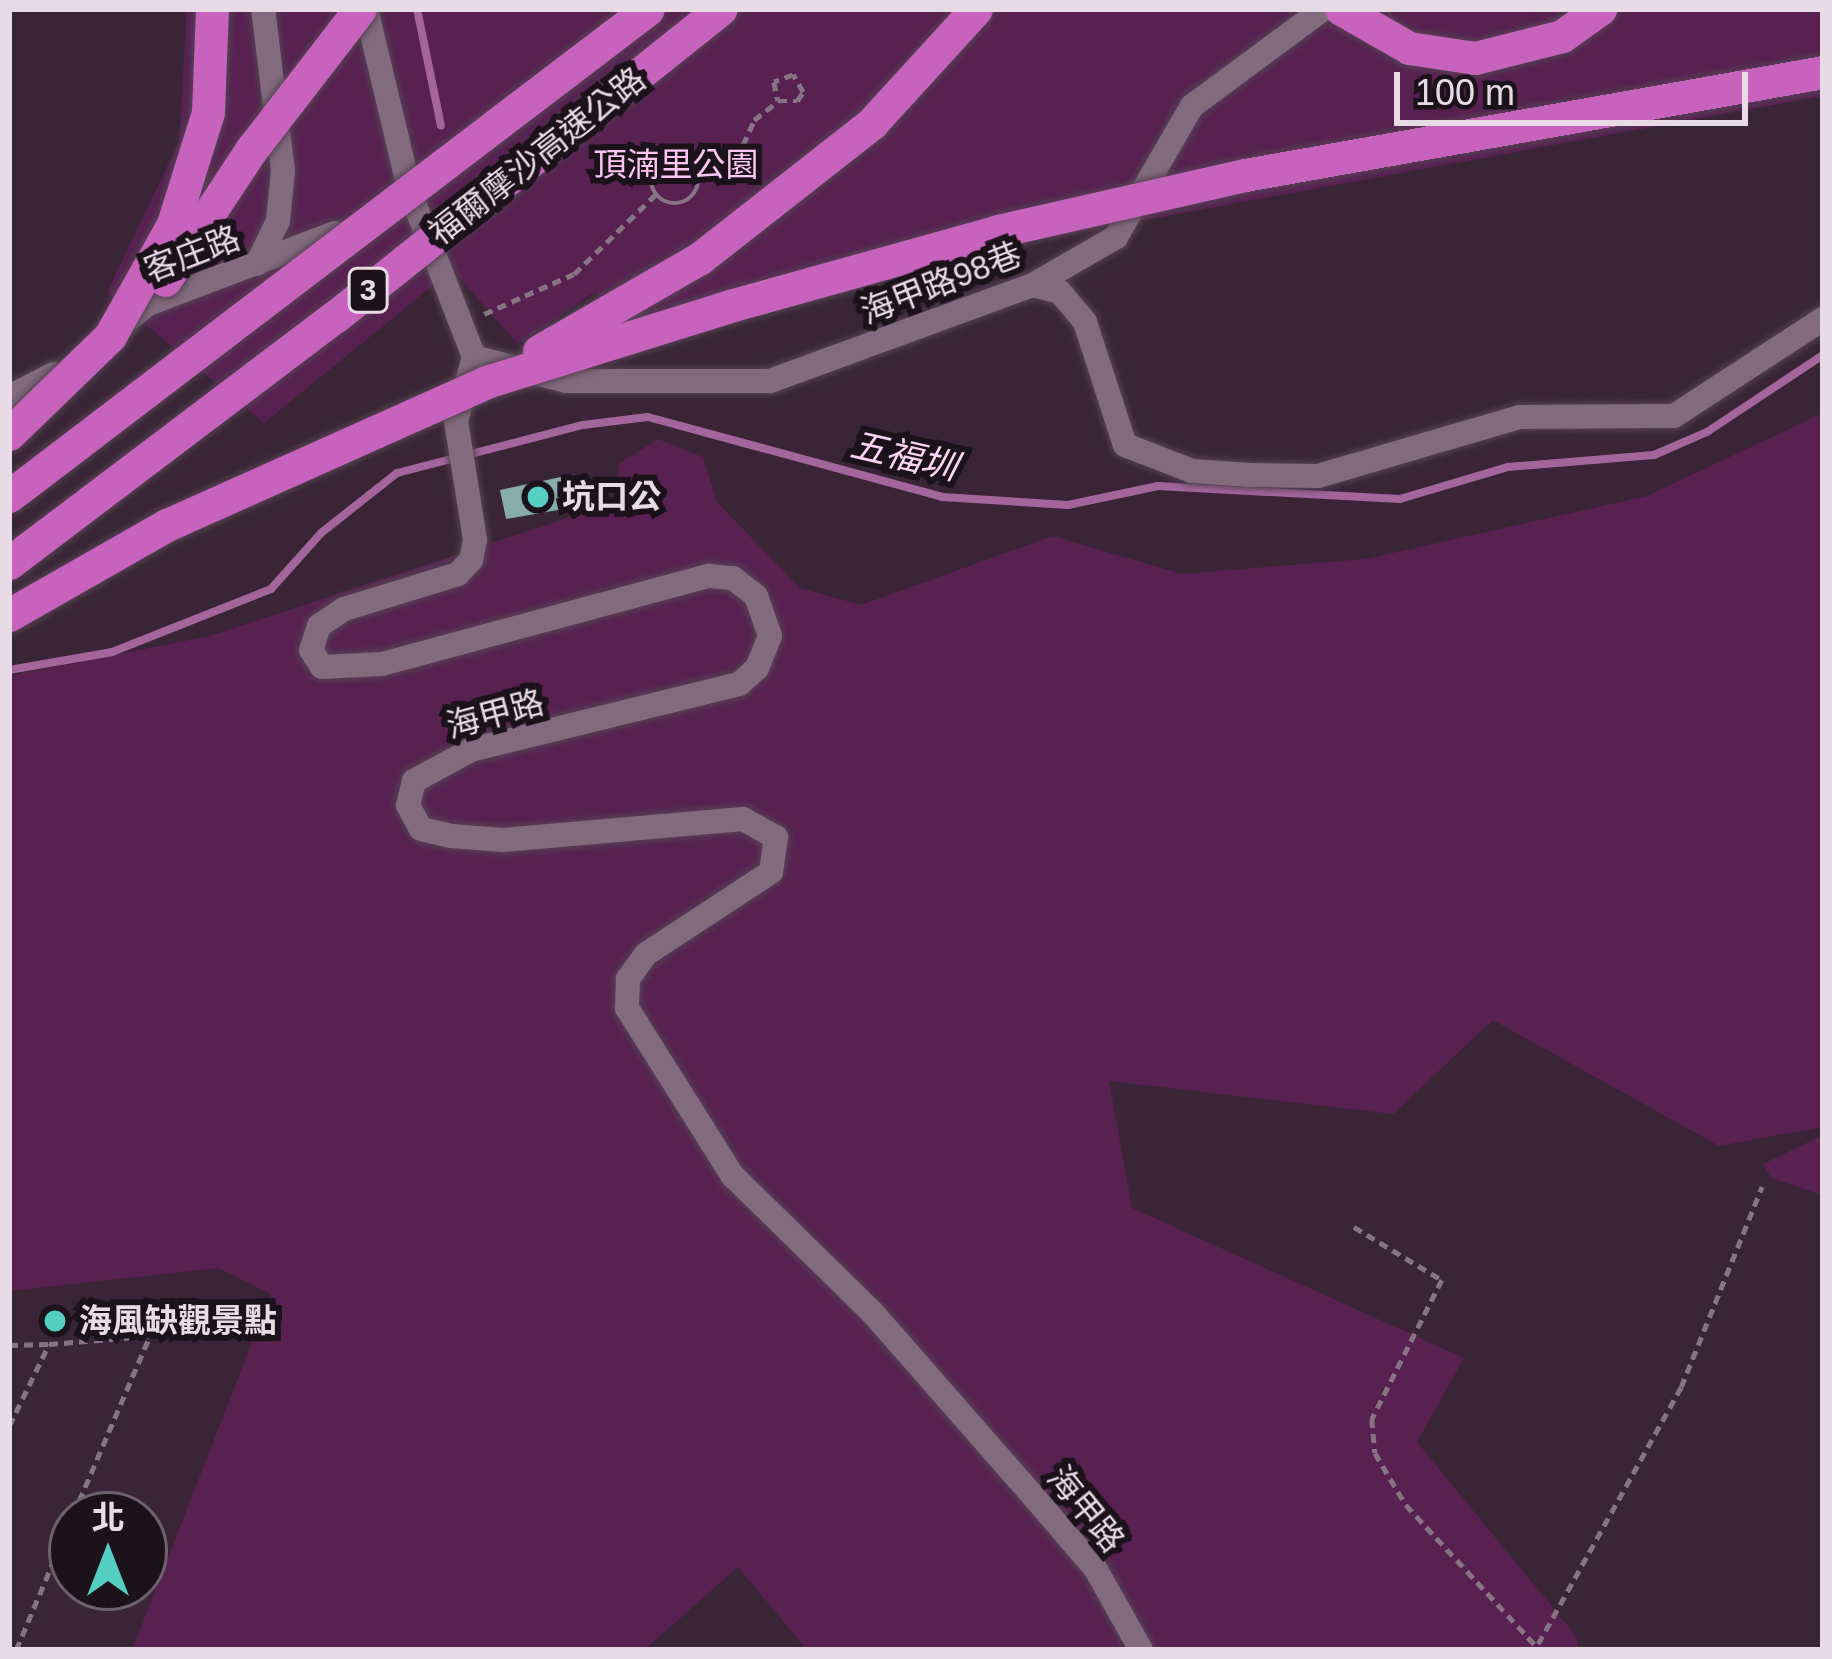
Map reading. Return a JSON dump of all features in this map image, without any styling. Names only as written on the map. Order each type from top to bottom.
[{"type":"highway","points":[[110,336],[173,224],[208,112],[212,9]]},
{"type":"highway","points":[[9,434],[167,278],[251,150],[363,9]]},
{"type":"highway","name":"福爾摩沙高速公路","points":[[9,496],[648,9]]},
{"type":"highway","name":"福爾摩沙高速公路","points":[[9,562],[336,316],[720,9]]},
{"type":"highway","points":[[9,614],[167,525],[700,258],[872,123],[976,9]]},
{"type":"highway","points":[[1341,9],[1409,48],[1474,58],[1562,37],[1600,9]]},
{"type":"highway","points":[[480,369],[998,231],[1245,175],[1823,72]]},
{"type":"street","points":[[257,264],[278,221],[284,170],[263,9]]},
{"type":"street","points":[[363,9],[410,192],[480,369]]},
{"type":"street","name":"海甲路98巷","points":[[480,369],[567,381],[770,381],[1034,285],[1116,237],[1192,106],[1323,9]]},
{"type":"street","name":"客庄路","points":[[9,397],[26,394],[148,304],[313,245],[410,192]]},
{"type":"street","points":[[1034,285],[1060,292],[1084,322],[1126,445],[1192,471],[1250,475],[1318,476],[1520,417],[1674,416],[1823,320]]},
{"type":"street","name":"海甲路","points":[[480,369],[456,422],[472,560],[458,574],[344,609],[319,626],[311,650],[322,667],[382,664],[709,576],[733,578],[756,596],[770,635],[757,668],[740,684],[471,750],[414,781],[408,805],[421,829],[451,836],[503,840],[742,819],[776,837],[771,872],[646,954],[628,980],[627,1008],[733,1176],[872,1312],[1051,1516],[1095,1568],[1141,1650]]},
{"type":"path","points":[[656,194],[653,168],[666,157],[696,168],[743,146],[754,120],[778,101],[797,101],[803,92],[793,75],[774,82],[778,101]]},
{"type":"path","points":[[656,194],[675,205],[691,199],[696,168]]},
{"type":"path","points":[[462,324],[574,274],[656,194]]},
{"type":"path","points":[[1354,1227],[1442,1280],[1372,1419],[1376,1454],[1406,1504],[1539,1647],[1681,1387],[1762,1187]]},
{"type":"path","points":[[83,1491],[153,1328],[185,1318]]},
{"type":"path","points":[[9,1345],[149,1336]]},
{"type":"path","points":[[9,1426],[49,1344]]},
{"type":"path","points":[[16,1650],[48,1573]]},
{"type":"green space","name":"頂湳里公園","points":[[187,9],[1823,9],[1823,96],[936,258],[608,360],[596,291],[518,344],[452,270],[264,423],[107,292],[179,142]]},
{"type":"green space","points":[[1823,413],[1823,1127],[1719,1146],[1493,1020],[1393,1114],[1109,1081],[1132,1208],[1464,1358],[1417,1442],[1576,1636],[1579,1650],[807,1650],[738,1567],[644,1650],[132,1650],[147,1611],[168,1611],[168,1558],[271,1294],[219,1268],[9,1291],[9,676],[210,636],[619,501],[619,464],[658,439],[703,457],[717,502],[800,588],[861,605],[1053,536],[1181,574],[1366,559],[1647,496]]},
{"type":"green space","points":[[1823,1135],[1823,1195],[1771,1178],[1763,1164]]},
{"type":"building","name":"坑口公","points":[[575,474],[575,507],[506,519],[500,490]]},
{"type":"waterway","points":[[417,9],[441,126]]},
{"type":"waterway","name":"五福圳","points":[[9,670],[112,652],[271,589],[321,533],[397,473],[583,425],[648,417],[942,497],[1068,505],[1158,486],[1400,499],[1508,467],[1654,455],[1707,432],[1823,355]]},
{"type":"place","name":"坑口公","points":[[538,497]]},
{"type":"place","name":"海風缺觀景點","points":[[55,1321]]}]
